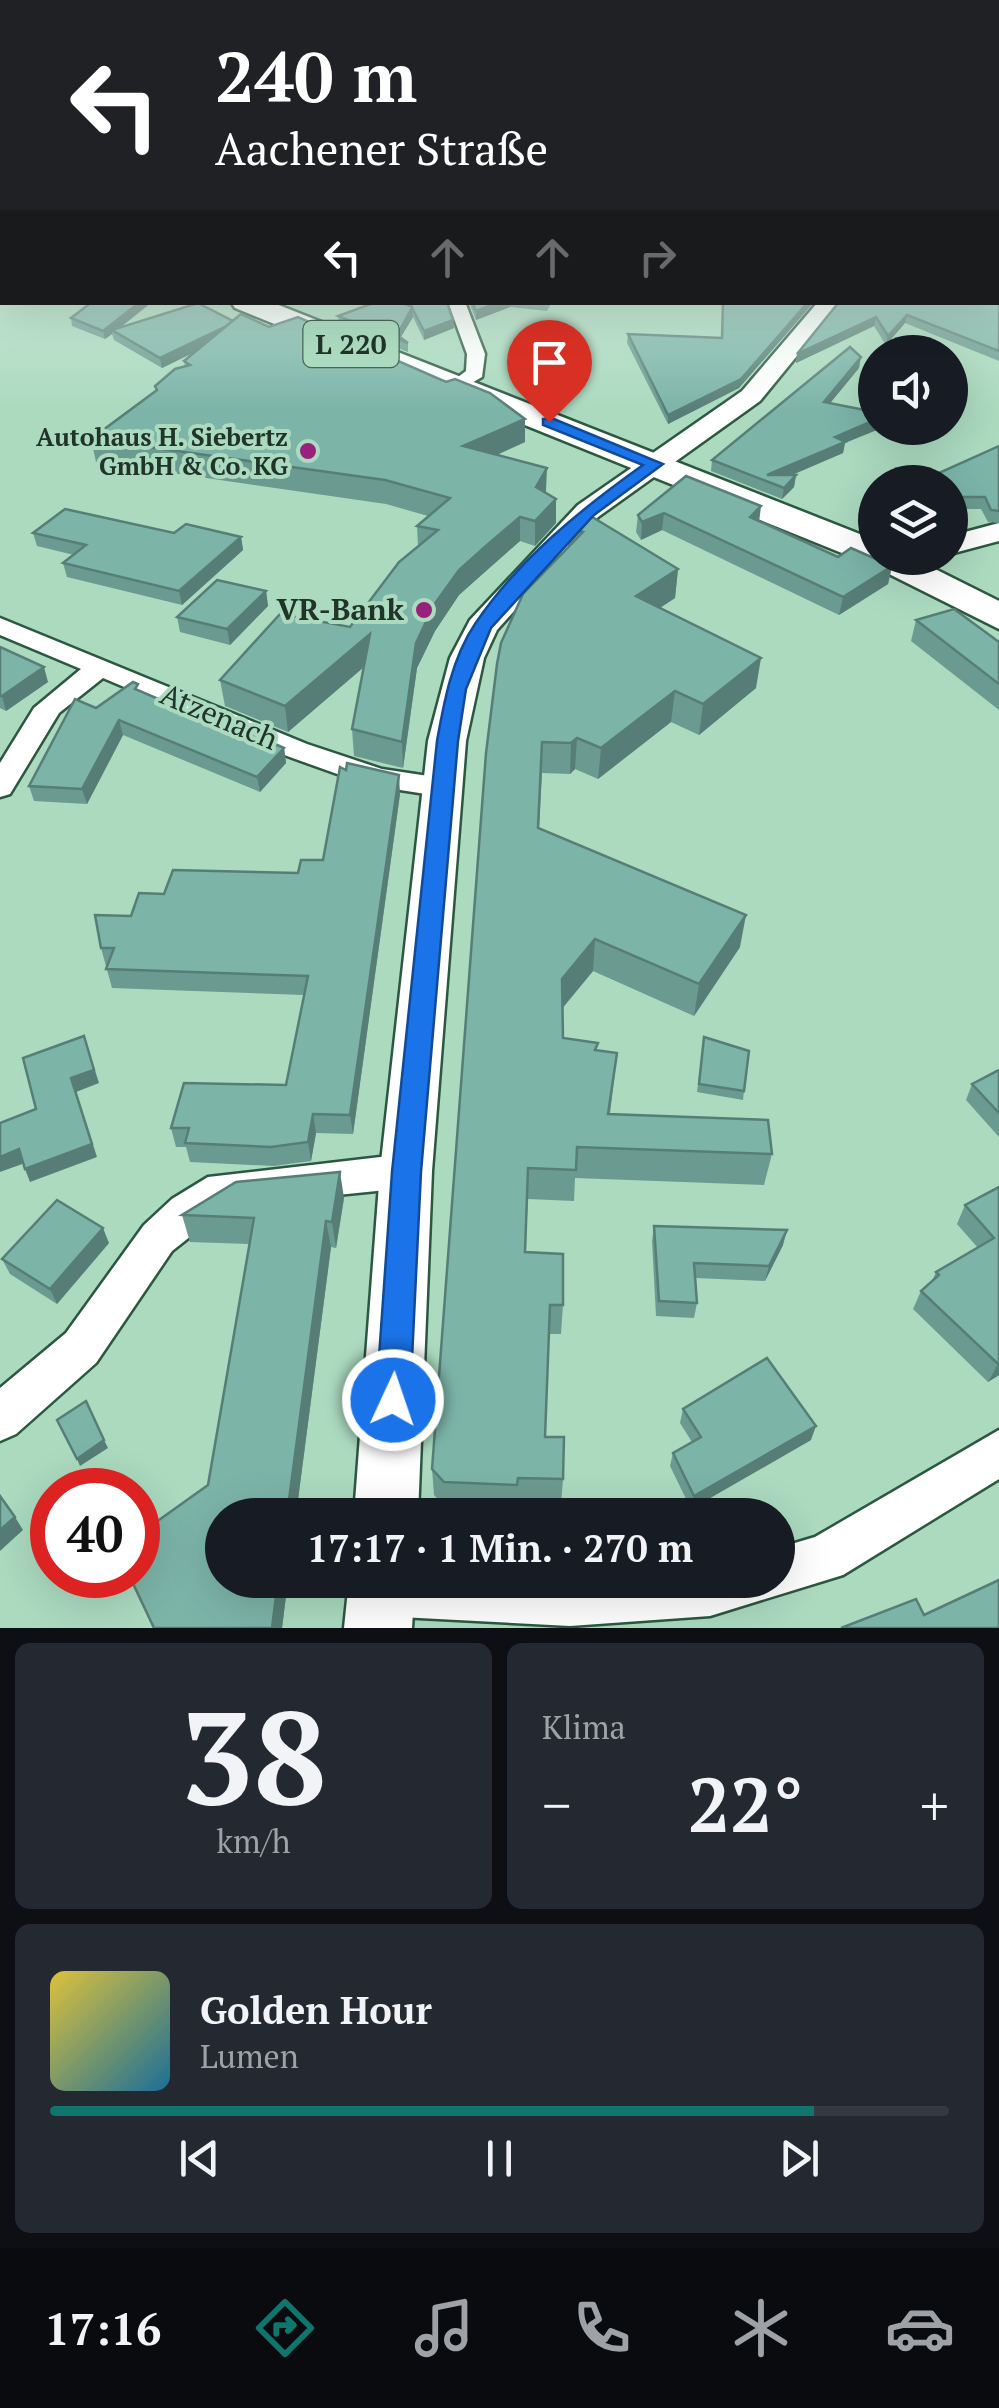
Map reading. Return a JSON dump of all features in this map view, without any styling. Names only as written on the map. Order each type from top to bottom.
[{"type":"main road","name":"L 220","points":[[254,305],[858,544]]},
{"type":"main road","name":"L 220","points":[[925,575],[999,617]]},
{"type":"street","points":[[456,386],[475,374],[476,354],[463,305]]},
{"type":"street","points":[[387,1498],[406,1172],[456,689],[482,627],[588,511],[750,396],[827,305]]},
{"type":"street","points":[[968,540],[999,532]]},
{"type":"street","name":"Atzenach","points":[[0,626],[314,756],[378,778],[445,787]]},
{"type":"street","points":[[0,787],[48,708],[101,667]]},
{"type":"street","points":[[0,1418],[81,1348],[158,1238],[186,1212],[222,1189],[406,1172]]},
{"type":"street","points":[[795,1568],[826,1558],[999,1453]]},
{"type":"street","points":[[381,1600],[663,1598]]},
{"type":"building","points":[[88,305],[136,305],[103,331],[71,318]]},
{"type":"building","points":[[192,305],[202,305],[233,321],[160,358],[112,330]]},
{"type":"building","points":[[368,305],[448,305],[453,320],[424,331],[412,308],[397,335],[408,343],[338,316]]},
{"type":"building","points":[[723,305],[805,305],[741,379],[668,415],[628,334],[722,338]]},
{"type":"building","points":[[837,305],[999,305],[999,351],[968,339],[968,335],[958,335],[907,315],[887,335],[876,317],[797,354]]},
{"type":"building","points":[[241,314],[269,327],[298,317],[446,382],[455,379],[490,393],[525,419],[463,446],[547,468],[536,487],[556,499],[535,521],[520,517],[487,545],[459,570],[434,605],[416,643],[402,742],[352,729],[370,634],[285,706],[220,680],[280,614],[350,627],[399,562],[438,530],[417,526],[450,498],[385,480],[91,439],[157,390],[155,386],[175,369],[190,365],[184,361]]},
{"type":"building","points":[[850,347],[858,354],[858,361],[824,402],[858,409],[858,427],[835,437],[845,442],[767,475],[796,475],[784,488],[712,460]]},
{"type":"building","points":[[999,446],[999,511],[991,510],[985,497],[968,497],[968,465],[957,465]]},
{"type":"building","points":[[686,476],[761,506],[750,517],[838,557],[851,548],[858,551],[858,575],[878,575],[843,597],[664,513],[642,522],[638,515]]},
{"type":"building","points":[[65,509],[174,533],[186,524],[241,537],[179,591],[63,563],[86,545],[33,533]]},
{"type":"building","points":[[584,512],[678,569],[636,596],[761,658],[703,704],[675,691],[601,748],[577,738],[571,743],[542,742],[538,828],[746,915],[699,984],[595,939],[562,979],[563,1038],[598,1043],[595,1050],[617,1053],[608,1114],[768,1120],[772,1154],[577,1147],[576,1170],[528,1168],[525,1252],[563,1254],[563,1305],[550,1305],[545,1437],[564,1437],[563,1479],[518,1478],[517,1485],[444,1482],[432,1469],[486,753],[497,664],[501,643],[523,594],[583,532],[569,528]]},
{"type":"building","points":[[217,580],[266,591],[227,629],[177,617]]},
{"type":"building","points":[[954,609],[999,642],[999,684],[916,620]]},
{"type":"building","points":[[0,647],[44,667],[2,696],[0,696]]},
{"type":"building","points":[[133,682],[138,684],[135,689],[200,717],[205,712],[284,748],[257,777],[119,720],[82,789],[29,786],[75,699],[96,708]]},
{"type":"building","points":[[347,763],[399,775],[350,1115],[313,1114],[308,1142],[271,1147],[185,1143],[189,1128],[171,1128],[184,1083],[286,1085],[308,976],[106,969],[114,948],[101,948],[95,915],[131,916],[139,893],[164,894],[173,870],[298,873],[301,860],[323,860],[340,767],[346,770]]},
{"type":"building","points":[[84,1036],[94,1070],[71,1078],[92,1144],[25,1169],[19,1149],[0,1157],[0,1123],[36,1109],[23,1058]]},
{"type":"building","points":[[704,1037],[749,1051],[744,1091],[699,1084]]},
{"type":"building","points":[[999,1070],[999,1113],[972,1084]]},
{"type":"building","points":[[340,1172],[332,1222],[326,1221],[289,1498],[205,1498],[205,1598],[276,1598],[272,1628],[154,1628],[140,1598],[160,1598],[160,1519],[208,1485],[254,1218],[182,1215],[236,1182]]},
{"type":"building","points":[[999,1187],[998,1364],[921,1291],[939,1275],[936,1272],[994,1238],[965,1205]]},
{"type":"building","points":[[57,1200],[103,1228],[50,1289],[2,1259]]},
{"type":"building","points":[[654,1226],[787,1230],[769,1266],[694,1263],[697,1303],[659,1301]]},
{"type":"building","points":[[767,1358],[816,1426],[694,1496],[673,1453],[701,1437],[683,1409]]},
{"type":"building","points":[[86,1401],[104,1440],[77,1459],[57,1420]]},
{"type":"building","points":[[0,1496],[15,1517],[0,1530]]},
{"type":"building","points":[[999,1580],[999,1628],[841,1628],[916,1599],[924,1615]]},
{"type":"place","name":"Autohaus H. Siebertz GmbH & Co. KG","points":[[308,451]]},
{"type":"place","name":"VR-Bank","points":[[424,610]]},
{"type":"route","points":[[393,1400],[406,1172],[438,869],[447,741],[456,689],[482,627],[537,563],[588,511],[655,464],[549,422]]}]
